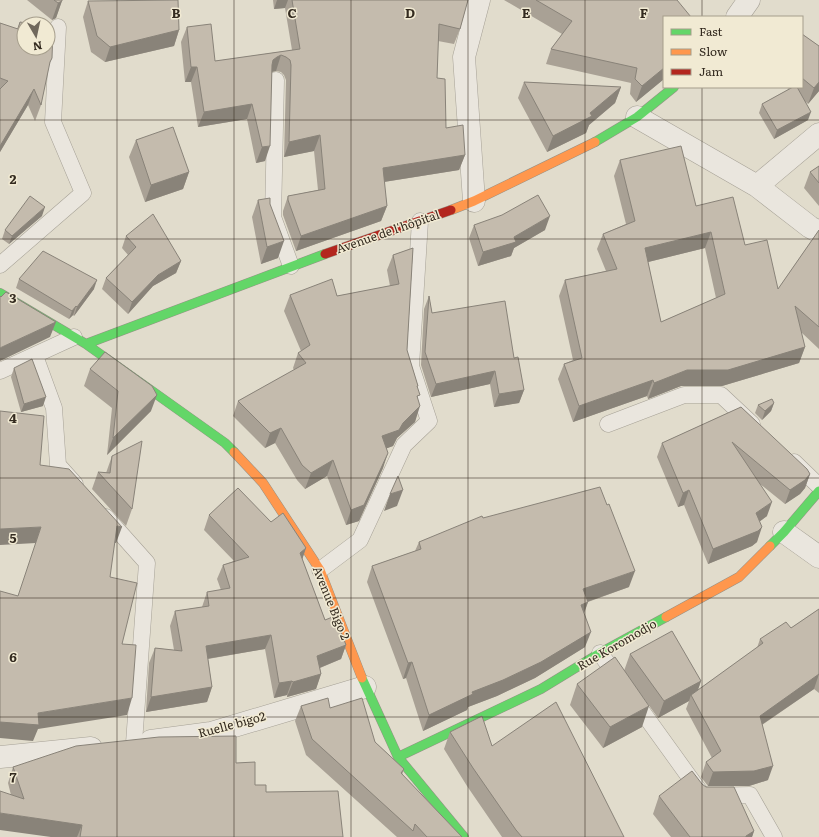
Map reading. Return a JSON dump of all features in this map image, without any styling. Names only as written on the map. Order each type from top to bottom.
[{"type":"street","points":[[474,201],[464,57],[479,0]]},
{"type":"street","points":[[738,16],[748,0]]},
{"type":"street","name":"Avenue de l'hôpital","points":[[80,340],[474,201],[586,147],[636,117],[673,88]]},
{"type":"street","points":[[636,117],[757,186],[810,227],[819,232]]},
{"type":"street","points":[[757,186],[819,134]]},
{"type":"street","name":"Avenue Bigo 2","points":[[0,293],[80,340],[225,443],[262,483],[320,570],[365,687],[398,757],[464,837]]},
{"type":"street","name":"Rue Koromodjo","points":[[398,757],[541,689],[600,653],[739,577],[784,532],[819,491]]},
{"type":"street","points":[[784,532],[819,557]]},
{"type":"street","name":"Ruelle bigo2","points":[[0,757],[134,743],[211,733],[365,687]]},
{"type":"lane","points":[[0,265],[83,193],[53,122],[58,27]]},
{"type":"lane","points":[[276,80],[273,217],[291,266]]},
{"type":"lane","points":[[320,570],[360,540],[404,445],[429,421],[411,366],[420,221]]},
{"type":"lane","points":[[0,371],[35,356],[80,340]]},
{"type":"lane","points":[[35,356],[54,408],[58,465],[147,563],[134,743]]},
{"type":"lane","points":[[608,424],[684,395],[721,396],[761,433]]},
{"type":"lane","points":[[784,454],[819,486]]},
{"type":"lane","points":[[600,653],[703,796],[750,795],[774,837]]},
{"type":"building","points":[[54,0],[62,0],[62,1],[58,3]]},
{"type":"building","points":[[178,0],[179,30],[110,47],[97,36],[88,1]]},
{"type":"building","points":[[292,0],[468,0],[460,29],[439,24],[437,78],[445,79],[446,128],[463,125],[465,155],[383,168],[387,206],[301,236],[288,200],[288,196],[325,189],[320,135],[289,142],[290,60],[281,55],[273,60],[270,146],[262,147],[252,104],[204,112],[197,67],[191,67],[187,27],[211,24],[215,61],[300,49]]},
{"type":"building","points":[[536,0],[677,0],[690,16],[663,16],[663,69],[642,86],[635,79],[637,68],[551,49],[572,21]]},
{"type":"building","points":[[0,23],[16,28],[16,56],[52,56],[41,105],[34,89],[0,146],[0,89],[8,81],[0,78]]},
{"type":"building","points":[[803,35],[819,46],[819,82],[814,88],[803,79]]},
{"type":"building","points":[[524,82],[621,87],[590,113],[592,116],[553,136]]},
{"type":"building","points":[[791,88],[798,88],[811,112],[777,130],[762,104]]},
{"type":"building","points":[[173,127],[189,172],[151,185],[136,140]]},
{"type":"building","points":[[681,146],[696,206],[733,197],[745,245],[767,240],[778,289],[819,230],[819,327],[795,306],[805,347],[728,370],[687,370],[654,383],[653,380],[579,406],[564,364],[582,358],[565,280],[617,269],[603,234],[635,221],[620,160]],"holes":[[[711,232],[725,294],[661,322],[645,248]]]},
{"type":"building","points":[[819,166],[819,183],[810,172]]},
{"type":"building","points":[[538,195],[550,216],[514,237],[516,242],[483,252],[474,225],[502,215]]},
{"type":"building","points":[[30,196],[45,207],[12,236],[5,230]]},
{"type":"building","points":[[270,198],[270,204],[284,241],[267,247],[258,200]]},
{"type":"building","points":[[153,214],[181,261],[158,275],[132,302],[106,278],[136,247],[126,236]]},
{"type":"building","points":[[413,248],[407,350],[418,386],[420,395],[417,396],[420,406],[403,423],[399,430],[382,436],[388,453],[364,505],[351,510],[333,460],[311,473],[302,465],[281,428],[270,433],[238,401],[306,363],[298,353],[310,345],[290,295],[332,279],[337,296],[399,284],[393,255]]},
{"type":"building","points":[[43,251],[97,280],[77,307],[76,306],[72,311],[19,279]]},
{"type":"building","points":[[6,292],[56,322],[0,348],[0,296],[1,297]]},
{"type":"building","points":[[429,296],[432,313],[505,301],[514,358],[518,357],[524,390],[499,394],[495,371],[436,384],[425,352]]},
{"type":"building","points":[[105,352],[152,386],[157,395],[113,438],[118,391],[90,369]]},
{"type":"building","points":[[32,359],[46,397],[24,404],[14,368]]},
{"type":"building","points":[[772,399],[774,403],[765,411],[758,405]]},
{"type":"building","points":[[741,407],[807,469],[810,474],[805,480],[790,490],[732,442],[772,502],[756,513],[762,527],[758,531],[713,549],[689,490],[683,493],[662,443]]},
{"type":"building","points":[[0,411],[44,416],[40,465],[69,469],[122,527],[117,526],[110,577],[137,583],[122,644],[136,645],[132,698],[38,713],[39,725],[0,722],[0,591],[18,596],[41,527],[0,529]]},
{"type":"building","points":[[142,441],[132,509],[98,472],[110,473],[112,456]]},
{"type":"building","points":[[398,476],[403,490],[390,494]]},
{"type":"building","points":[[600,487],[607,505],[609,504],[635,571],[583,589],[588,602],[581,605],[591,632],[541,662],[503,680],[472,692],[473,694],[429,715],[412,662],[408,663],[372,566],[421,549],[419,542],[482,516],[483,518]]},
{"type":"building","points":[[238,488],[271,522],[283,513],[306,548],[300,553],[325,620],[335,616],[346,645],[317,656],[321,674],[293,682],[279,683],[271,635],[206,646],[212,687],[151,697],[155,648],[182,651],[175,611],[209,606],[207,592],[230,588],[223,565],[249,557],[209,515]]},
{"type":"building","points":[[819,609],[819,674],[760,716],[773,766],[754,771],[713,772],[706,762],[721,751],[691,695],[763,643],[760,639],[786,622],[791,628]]},
{"type":"building","points":[[672,631],[701,681],[664,701],[630,654]]},
{"type":"building","points":[[615,657],[649,706],[610,727],[577,684]]},
{"type":"building","points":[[328,698],[330,708],[362,698],[375,742],[404,769],[401,773],[462,837],[427,837],[415,824],[413,831],[312,739],[301,706]]},
{"type":"building","points":[[556,702],[624,837],[522,837],[473,768],[450,732],[482,716],[492,746]]},
{"type":"building","points":[[236,736],[236,763],[255,762],[255,785],[266,785],[266,792],[338,791],[343,837],[80,837],[82,825],[0,813],[0,791],[24,799],[13,767],[76,746],[159,737]]},
{"type":"building","points":[[692,771],[706,787],[734,787],[754,831],[746,837],[690,837],[659,796]]},
{"type":"traffic: fast","points":[[595,142],[637,117],[673,88]]},
{"type":"traffic: fast","points":[[86,344],[325,254]]},
{"type":"traffic: fast","points":[[0,293],[86,344],[225,443],[234,452]]},
{"type":"traffic: fast","points":[[770,546],[819,491]]},
{"type":"traffic: fast","points":[[398,757],[541,689],[600,653],[666,617]]},
{"type":"traffic: fast","points":[[362,678],[398,757],[464,837]]},
{"type":"traffic: slow","points":[[451,210],[474,201],[595,142]]},
{"type":"traffic: slow","points":[[234,452],[263,483],[320,570],[362,678]]},
{"type":"traffic: slow","points":[[666,617],[739,577],[770,546]]},
{"type":"traffic: jam","points":[[325,254],[451,210]]}]
